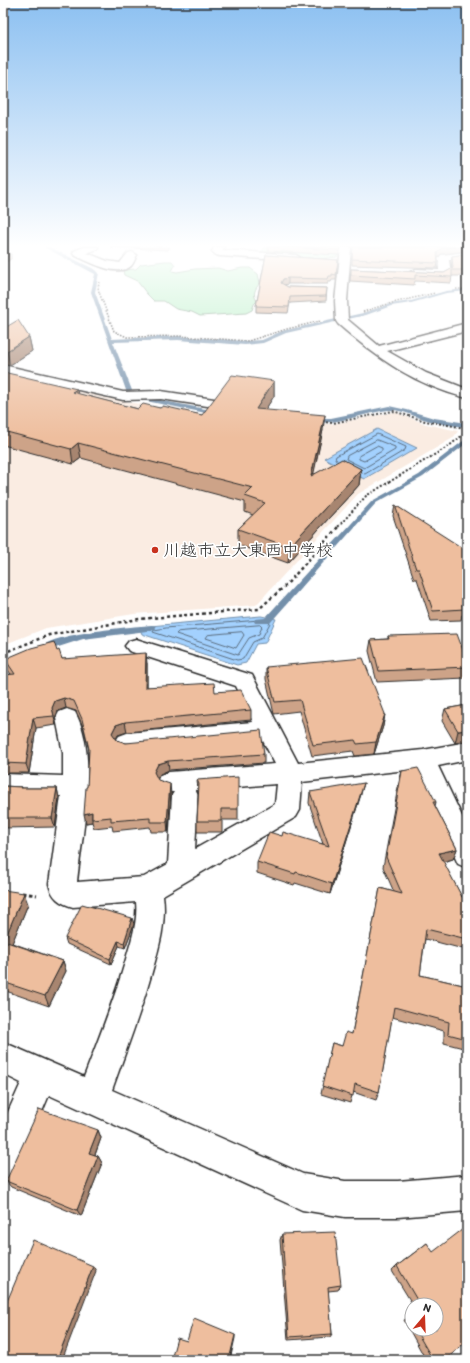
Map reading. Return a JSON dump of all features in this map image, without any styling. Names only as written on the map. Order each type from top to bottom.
[{"type":"street","points":[[342,311],[342,319],[376,350],[434,383],[467,394]]},
{"type":"street","points":[[376,350],[467,327]]},
{"type":"street","points":[[3,369],[123,396],[161,395],[214,403]]},
{"type":"street","points":[[67,718],[76,753],[75,786],[63,884],[64,889],[73,895],[148,890],[287,810],[291,773],[244,681],[136,646]]},
{"type":"street","points":[[127,742],[268,729]]},
{"type":"street","points":[[181,870],[177,789],[291,773],[423,759],[467,751]]},
{"type":"street","points":[[423,759],[467,856]]},
{"type":"street","points":[[3,784],[75,786]]},
{"type":"street","points":[[92,1098],[122,1021],[140,962],[148,932],[150,910],[148,890]]},
{"type":"street","points":[[3,1058],[302,1192],[345,1199],[398,1199],[467,1193]]},
{"type":"street","points":[[3,1164],[41,1074]]},
{"type":"path","points":[[107,311],[114,331],[127,337],[180,336],[248,341],[287,329],[342,319],[366,311]]},
{"type":"path","points":[[3,652],[49,635],[139,619],[259,609],[286,585],[366,496],[449,446],[464,434],[465,428],[425,421],[393,411],[333,423],[319,422]]},
{"type":"shaded area","name":"川越市立大東西中学校","points":[[3,372],[113,399],[210,417],[297,424],[333,424],[395,412],[426,424],[458,431],[453,438],[358,494],[256,605],[134,614],[46,628],[3,645]]},
{"type":"green space","points":[[185,311],[251,311],[246,313],[200,316]]},
{"type":"water","points":[[377,429],[417,448],[364,479],[324,458]]},
{"type":"water","points":[[261,616],[276,619],[265,643],[256,644],[246,663],[237,665],[142,634],[139,627]]},
{"type":"building","points":[[18,320],[29,337],[7,351],[3,350],[3,329]]},
{"type":"building","points":[[3,372],[77,389],[72,392],[138,409],[143,404],[160,408],[163,406],[202,415],[232,375],[274,381],[256,409],[325,415],[311,476],[342,459],[361,469],[289,547],[238,529],[265,503],[245,496],[253,488],[78,443],[71,449],[3,431]]},
{"type":"building","points":[[395,505],[464,549],[467,554],[467,605],[462,605],[464,609],[433,611],[419,569],[416,569]]},
{"type":"building","points":[[457,634],[467,661],[467,667],[379,671],[371,640],[389,639],[388,636]]},
{"type":"building","points":[[54,642],[62,659],[146,653],[145,687],[214,683],[215,692],[241,690],[251,710],[125,722],[116,725],[112,733],[117,740],[126,743],[261,730],[264,754],[168,761],[158,764],[154,772],[158,780],[170,784],[167,822],[150,822],[150,818],[111,821],[111,817],[92,819],[92,812],[84,814],[89,749],[82,719],[74,701],[64,698],[55,701],[52,708],[54,716],[33,718],[26,764],[3,763],[3,675],[15,674],[5,659],[31,648]]},
{"type":"building","points":[[363,658],[385,714],[376,742],[357,744],[355,740],[313,745],[300,700],[275,702],[266,667]]},
{"type":"building","points":[[467,705],[467,730],[458,731],[445,709]]},
{"type":"building","points":[[418,768],[436,802],[433,802],[457,849],[439,853],[462,897],[467,898],[467,939],[426,929],[420,975],[467,986],[467,1039],[448,1034],[449,1022],[394,1007],[379,1092],[355,1084],[353,1096],[322,1086],[332,1043],[342,1046],[346,1032],[352,1034],[380,888],[402,894],[386,857],[402,771]]},
{"type":"building","points":[[238,777],[238,809],[221,809],[221,821],[197,821],[199,784],[197,780]]},
{"type":"building","points":[[364,783],[332,884],[296,872],[295,874],[257,862],[269,832],[282,836],[283,832],[329,846],[310,792]]},
{"type":"building","points":[[3,786],[22,787],[21,788],[57,788],[52,818],[3,818]]},
{"type":"building","points":[[3,890],[24,893],[4,941],[63,961],[45,996],[3,982]]},
{"type":"building","points":[[82,904],[132,918],[124,943],[118,941],[110,959],[65,938]]},
{"type":"building","points":[[39,1109],[98,1130],[89,1153],[98,1156],[77,1210],[6,1181]]},
{"type":"building","points":[[467,1226],[467,1341],[445,1360],[433,1360],[420,1337],[444,1337],[444,1297],[415,1297],[397,1266],[427,1243],[433,1252]]},
{"type":"building","points":[[335,1232],[341,1285],[328,1287],[332,1334],[289,1337],[282,1234]]},
{"type":"building","points":[[33,1240],[93,1266],[57,1360],[3,1360],[3,1311]]},
{"type":"building","points":[[194,1318],[235,1335],[229,1360],[171,1360],[177,1338],[187,1341]]},
{"type":"waterway","points":[[99,311],[110,341]]},
{"type":"waterway","points":[[110,341],[178,338],[245,343],[263,341],[284,332],[374,311]]},
{"type":"waterway","points":[[110,341],[130,393]]},
{"type":"waterway","points":[[143,399],[216,413]]},
{"type":"waterway","points":[[313,420],[331,420],[389,408],[429,419],[467,425]]},
{"type":"waterway","points":[[258,621],[267,621],[374,502],[421,476],[467,440]]},
{"type":"waterway","points":[[43,649],[69,639],[83,636],[152,628]]},
{"type":"place","name":"川越市立大東西中学校","points":[[155,550]]}]
